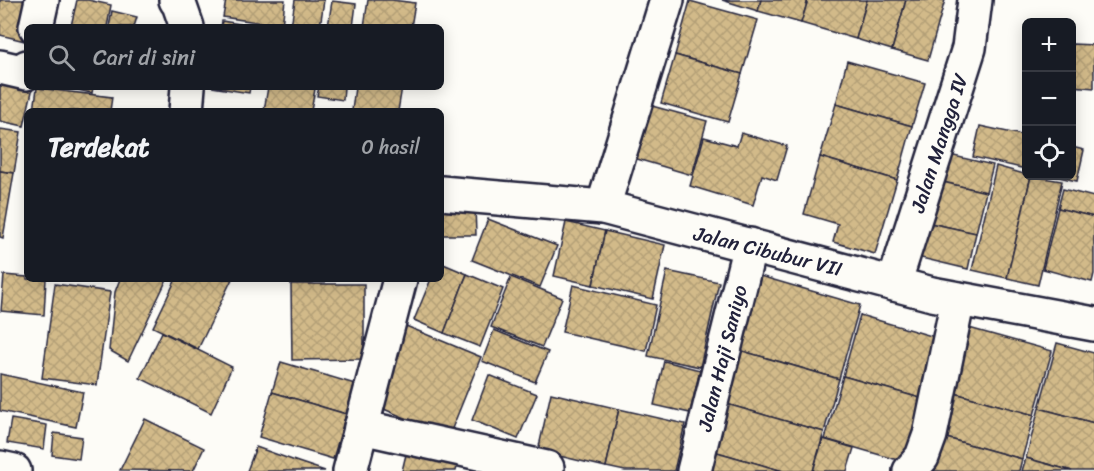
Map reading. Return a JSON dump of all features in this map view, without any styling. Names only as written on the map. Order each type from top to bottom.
[{"type":"street","points":[[37,24],[42,0]]},
{"type":"street","points":[[176,0],[186,24]]},
{"type":"street","points":[[603,207],[667,0]]},
{"type":"street","name":"Jalan Mangga IV","points":[[894,284],[969,48],[975,0]]},
{"type":"street","points":[[0,67],[24,73]]},
{"type":"street","points":[[186,108],[188,90]]},
{"type":"street","name":"Jalan Cibubur VII","points":[[444,193],[603,207],[894,284],[958,299],[1094,324]]},
{"type":"street","name":"Jalan Haji Saniyo","points":[[694,471],[750,245]]},
{"type":"street","points":[[350,471],[399,282]]},
{"type":"street","points":[[910,471],[922,457],[930,435],[958,299]]},
{"type":"street","points":[[361,426],[547,468]]},
{"type":"street","points":[[0,468],[14,471]]},
{"type":"building","points":[[0,0],[35,0],[29,24],[24,24],[24,41],[0,35]]},
{"type":"building","points":[[77,0],[111,5],[108,24],[71,24]]},
{"type":"building","points":[[226,0],[285,0],[282,24],[223,17]]},
{"type":"building","points":[[295,0],[324,0],[320,24],[291,24]]},
{"type":"building","points":[[368,0],[415,3],[412,24],[364,24]]},
{"type":"building","points":[[722,0],[761,0],[758,11]]},
{"type":"building","points":[[761,0],[808,0],[801,23],[758,11]]},
{"type":"building","points":[[808,0],[867,0],[856,39],[801,23]]},
{"type":"building","points":[[867,0],[906,0],[892,50],[856,39]]},
{"type":"building","points":[[906,0],[945,0],[928,60],[892,50]]},
{"type":"building","points":[[332,1],[356,4],[353,24],[328,24]]},
{"type":"building","points":[[690,1],[758,20],[742,74],[675,55]]},
{"type":"building","points":[[112,11],[137,17],[135,24],[110,24]]},
{"type":"building","points":[[222,21],[240,24],[222,24]]},
{"type":"building","points":[[1076,44],[1094,45],[1094,88],[1076,86]]},
{"type":"building","points":[[675,55],[742,74],[728,122],[661,103]]},
{"type":"building","points":[[847,61],[925,83],[912,126],[836,104]]},
{"type":"building","points":[[0,76],[24,84],[24,90],[32,90],[28,108],[24,108],[24,126],[0,121]]},
{"type":"building","points":[[37,90],[112,97],[110,108],[34,108]]},
{"type":"building","points":[[230,90],[250,90],[249,93]]},
{"type":"building","points":[[268,90],[315,90],[312,108],[264,108]]},
{"type":"building","points":[[318,90],[344,90],[343,100],[317,96]]},
{"type":"building","points":[[355,90],[402,90],[398,108],[352,108]]},
{"type":"building","points":[[836,104],[912,126],[897,180],[820,157]]},
{"type":"building","points":[[652,106],[707,121],[692,175],[637,159]]},
{"type":"building","points":[[980,126],[1022,135],[1022,168],[973,157]]},
{"type":"building","points":[[0,129],[21,132],[14,173],[0,171]]},
{"type":"building","points":[[741,133],[787,146],[777,180],[762,175],[753,205],[690,186],[704,137],[737,146]]},
{"type":"building","points":[[1076,148],[1084,150],[1077,181],[1072,180],[1076,180]]},
{"type":"building","points":[[941,153],[993,165],[986,192],[934,180]]},
{"type":"building","points":[[820,157],[897,180],[875,254],[833,242],[838,224],[804,214]]},
{"type":"building","points":[[996,166],[1022,173],[1022,180],[1030,180],[1007,278],[972,270]]},
{"type":"building","points":[[0,171],[14,173],[3,238],[0,237]]},
{"type":"building","points":[[934,180],[986,192],[976,233],[925,222]]},
{"type":"building","points":[[1030,180],[1062,181],[1038,285],[1007,278]]},
{"type":"building","points":[[1063,189],[1094,197],[1094,217],[1058,208]]},
{"type":"building","points":[[444,206],[475,206],[476,235],[444,235]]},
{"type":"building","points":[[1058,208],[1094,217],[1092,282],[1043,269]]},
{"type":"building","points":[[488,219],[557,246],[540,287],[472,260]]},
{"type":"building","points":[[566,222],[605,231],[593,285],[554,276]]},
{"type":"building","points":[[925,222],[976,233],[968,269],[917,257]]},
{"type":"building","points":[[605,231],[665,245],[653,299],[593,285]]},
{"type":"building","points":[[444,264],[467,274],[444,333],[414,320],[430,282],[444,282]]},
{"type":"building","points":[[667,271],[719,282],[700,367],[648,356]]},
{"type":"building","points":[[467,274],[503,289],[480,347],[444,333]]},
{"type":"building","points":[[4,275],[24,277],[24,282],[46,282],[44,315],[1,311]]},
{"type":"building","points":[[760,276],[860,305],[839,379],[739,350]]},
{"type":"building","points":[[511,277],[562,298],[542,347],[491,327]]},
{"type":"building","points":[[119,282],[166,282],[128,361],[109,350],[115,292]]},
{"type":"building","points":[[175,282],[231,282],[198,349],[153,327]]},
{"type":"building","points":[[55,284],[110,292],[97,385],[42,378]]},
{"type":"building","points":[[291,284],[364,284],[364,359],[292,360]]},
{"type":"building","points":[[573,285],[656,305],[646,351],[562,332]]},
{"type":"building","points":[[860,315],[945,340],[927,400],[843,376]]},
{"type":"building","points":[[406,326],[481,357],[449,436],[374,405]]},
{"type":"building","points":[[969,328],[1052,351],[1034,415],[951,392]]},
{"type":"building","points":[[494,330],[548,352],[535,382],[482,361]]},
{"type":"building","points":[[162,332],[232,367],[211,413],[140,378]]},
{"type":"building","points":[[1057,343],[1094,353],[1094,423],[1039,408]]},
{"type":"building","points":[[739,350],[839,379],[824,432],[723,403]]},
{"type":"building","points":[[664,361],[700,370],[690,413],[654,405]]},
{"type":"building","points":[[281,362],[355,384],[346,414],[272,392]]},
{"type":"building","points":[[0,374],[83,392],[76,427],[0,411]]},
{"type":"building","points":[[489,375],[537,394],[518,439],[472,420]]},
{"type":"building","points":[[843,376],[927,400],[908,463],[825,439]]},
{"type":"building","points":[[272,392],[346,414],[333,459],[259,437]]},
{"type":"building","points":[[951,392],[1034,415],[1022,459],[939,436]]},
{"type":"building","points":[[551,393],[619,409],[606,467],[538,451]]},
{"type":"building","points":[[723,403],[824,432],[813,471],[783,471],[710,450]]},
{"type":"building","points":[[1039,408],[1094,423],[1094,471],[1072,471],[1026,458]]},
{"type":"building","points":[[619,409],[685,424],[674,471],[625,471],[606,467]]},
{"type":"building","points":[[11,419],[47,425],[44,449],[7,443]]},
{"type":"building","points":[[145,419],[204,448],[193,471],[120,470]]},
{"type":"building","points":[[54,433],[82,437],[79,459],[52,455]]},
{"type":"building","points":[[939,436],[1022,459],[1019,471],[930,471]]},
{"type":"building","points":[[823,439],[854,448],[847,471],[813,471]]},
{"type":"building","points":[[408,446],[459,459],[456,471],[402,471]]},
{"type":"building","points":[[256,447],[298,462],[325,471],[247,471]]},
{"type":"building","points":[[710,450],[783,471],[704,471]]},
{"type":"building","points":[[1026,458],[1072,471],[1022,471]]}]
